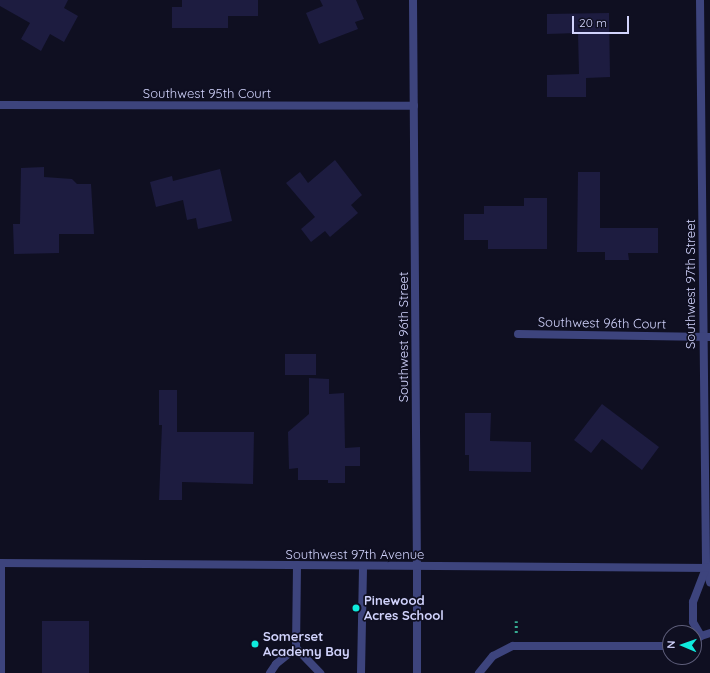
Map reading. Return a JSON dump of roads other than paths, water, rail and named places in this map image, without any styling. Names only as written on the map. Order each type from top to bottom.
[{"type":"street","name":"Southwest 96th Street","points":[[413,0],[417,673]]},
{"type":"street","name":"Southwest 97th Street","points":[[700,0],[706,337],[708,568]]},
{"type":"street","name":"Southwest 95th Court","points":[[0,105],[414,106]]},
{"type":"street","name":"Southwest 96th Court","points":[[518,334],[706,337]]},
{"type":"street","name":"Southwest 97th Avenue","points":[[0,563],[708,568]]},
{"type":"street","points":[[0,563],[1,673]]},
{"type":"street","points":[[297,565],[296,648],[320,673]]},
{"type":"street","points":[[361,673],[363,566]]},
{"type":"street","points":[[708,568],[710,582]]},
{"type":"street","points":[[695,625],[693,622],[693,602],[708,568]]},
{"type":"street","points":[[479,673],[493,656],[513,646],[662,646]]},
{"type":"street","points":[[270,673],[276,664],[296,648]]},
{"type":"place","name":"Pinewood Acres School","points":[[356,608]]},
{"type":"place","name":"Somerset Academy Bay","points":[[255,644]]}]
